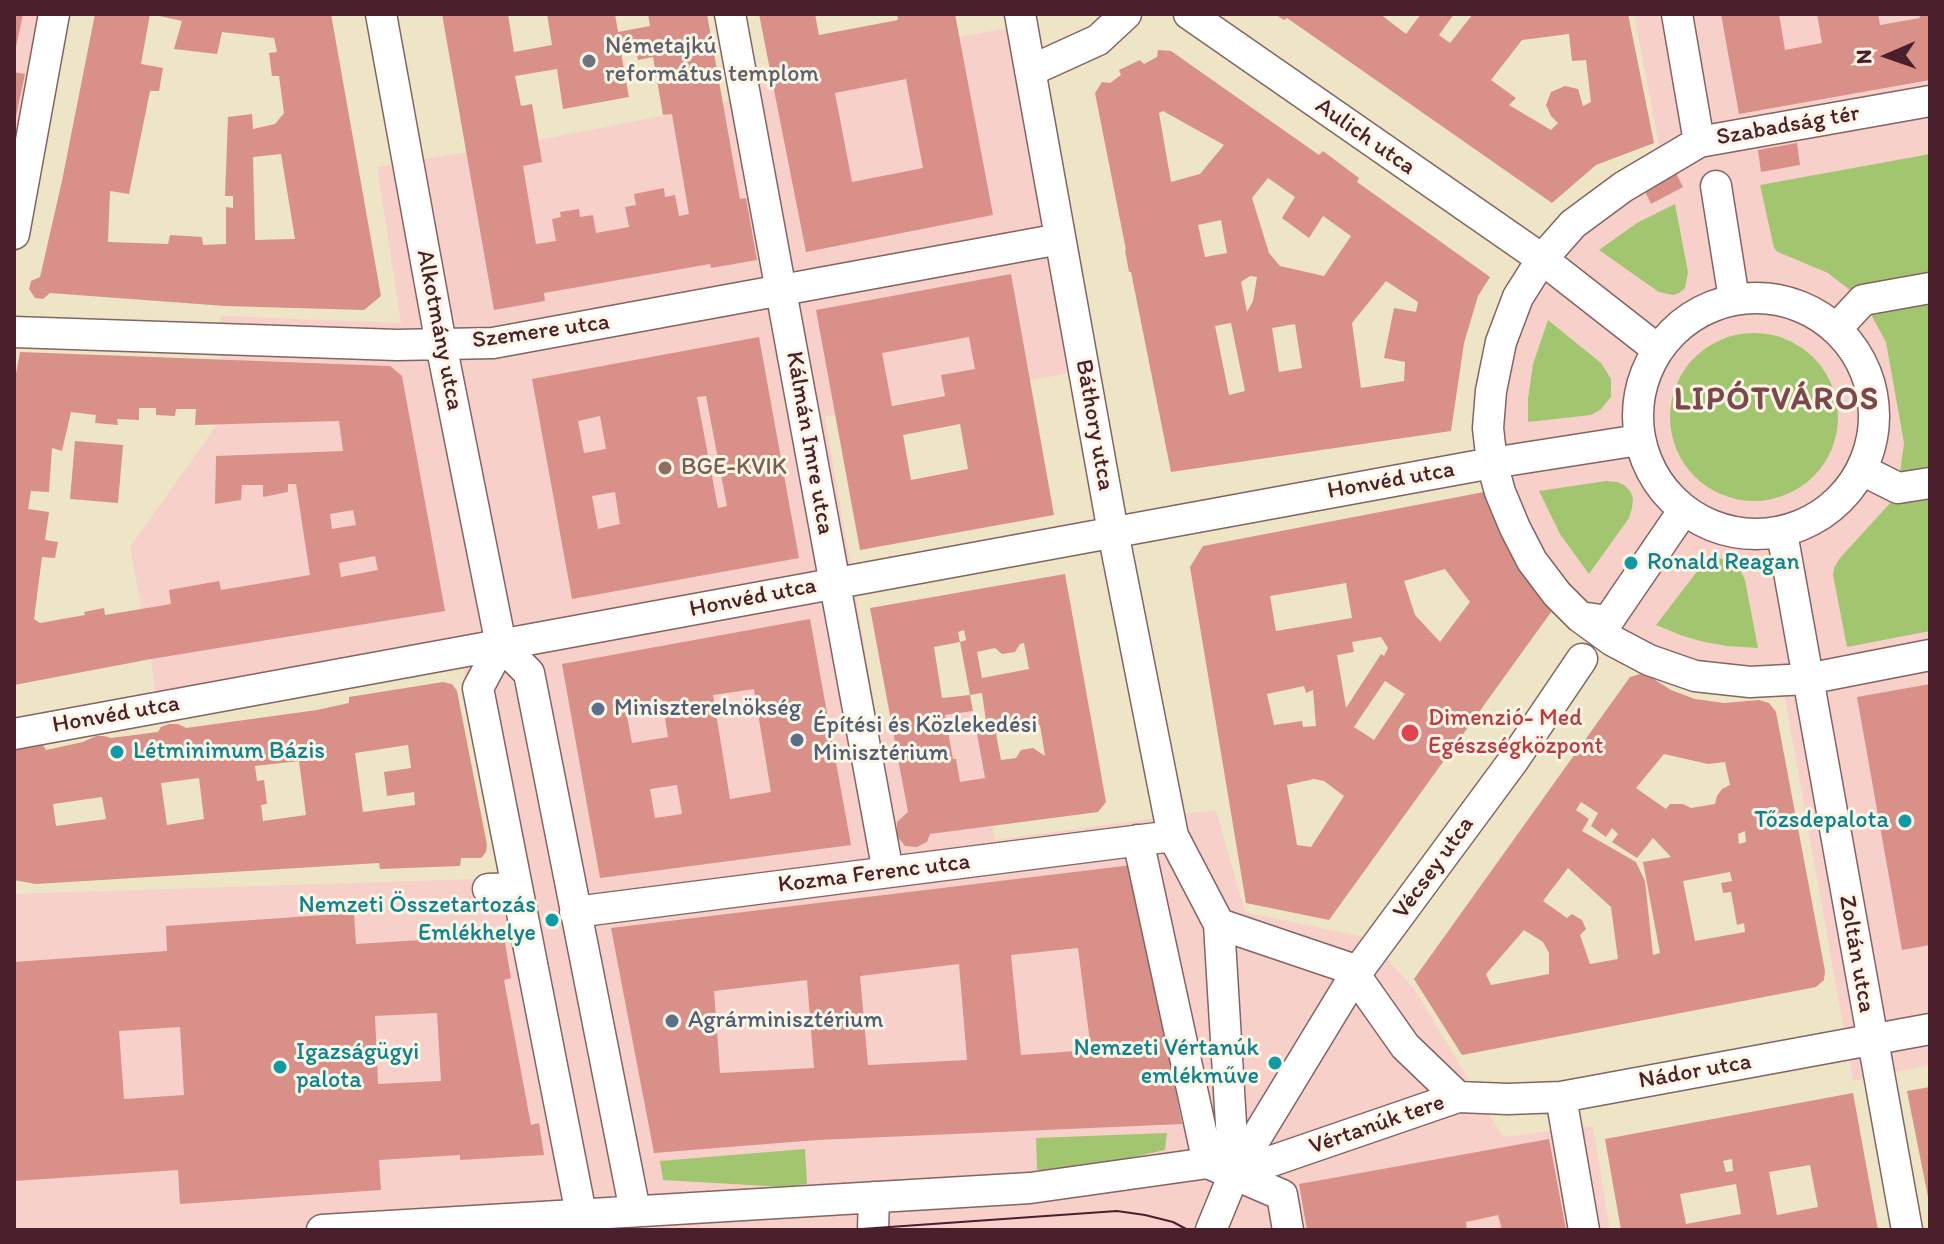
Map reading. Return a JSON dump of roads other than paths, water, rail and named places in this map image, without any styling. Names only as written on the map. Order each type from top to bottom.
[{"type":"street","points":[[14,234],[54,14]]},
{"type":"street","name":"Alkotmány utca","points":[[381,14],[441,344],[501,645]]},
{"type":"street","name":"Kálmán Imre utca","points":[[730,14],[888,872]]},
{"type":"street","name":"Báthory utca","points":[[1020,14],[1113,532],[1173,836]]},
{"type":"street","points":[[1030,71],[1098,40],[1126,14]]},
{"type":"street","name":"Aulich utca","points":[[1189,14],[1542,259]]},
{"type":"street","points":[[1677,14],[1699,142]]},
{"type":"street","name":"Szabadság tér","points":[[1930,101],[1699,142],[1623,187],[1573,224],[1542,259],[1518,297],[1501,342],[1491,391],[1488,428],[1492,463],[1505,504],[1532,561],[1557,594],[1594,619],[1620,628],[1634,652],[1649,660],[1695,676],[1750,682],[1807,679],[1930,655]]},
{"type":"street","name":"Szabadság tér","points":[[1716,186],[1734,299]]},
{"type":"street","name":"Szemere utca","points":[[14,332],[397,345],[493,343],[1060,239]]},
{"type":"street","points":[[1542,259],[1657,349]]},
{"type":"street","points":[[1837,328],[1863,300],[1930,288]]},
{"type":"street","points":[[1771,298],[1806,308],[1837,328],[1861,360],[1873,397],[1873,435],[1862,470],[1842,499],[1814,520],[1782,533],[1748,535],[1713,528],[1683,511],[1663,491],[1648,467],[1639,440],[1637,409],[1643,377],[1657,349],[1678,326],[1704,308],[1734,299],[1771,298]]},
{"type":"street","points":[[1492,463],[1639,440]]},
{"type":"street","name":"Honvéd utca","points":[[14,734],[1492,463]]},
{"type":"street","points":[[1862,470],[1898,488],[1930,483]]},
{"type":"street","points":[[1594,619],[1683,511]]},
{"type":"street","points":[[1782,533],[1807,679]]},
{"type":"street","points":[[581,1214],[503,888],[478,688],[501,645],[529,673],[635,1211]]},
{"type":"street","name":"Vécsey utca","points":[[1355,975],[1513,761],[1582,659]]},
{"type":"street","name":"Zoltán utca","points":[[1807,679],[1907,1230]]},
{"type":"street","points":[[1173,836],[1219,924],[1221,1168],[1211,1230]]},
{"type":"street","name":"Kozma Ferenc utca","points":[[575,912],[1173,836]]},
{"type":"street","points":[[1138,840],[1221,1168]]},
{"type":"street","name":"Vértanúk tere","points":[[322,1230],[514,1224],[581,1214],[1030,1188],[1221,1168],[1458,1097],[1405,1046],[1355,975],[1346,967],[1219,924]]},
{"type":"street","points":[[1221,1168],[1355,975]]},
{"type":"street","name":"Nádor utca","points":[[1458,1097],[1561,1097],[1930,1029]]},
{"type":"street","points":[[1561,1097],[1584,1230]]},
{"type":"street","points":[[1221,1168],[1282,1195],[1288,1230]]},
{"type":"street","points":[[873,1230],[874,1197]]},
{"type":"tram line","points":[[847,1230],[1117,1211],[1173,1222],[1188,1230]]},
{"type":"place","name":"Németajkú református templom","points":[[589,61]]},
{"type":"place","name":"BGE-KVIK","points":[[665,468]]},
{"type":"place","name":"Ronald Reagan","points":[[1631,563]]},
{"type":"place","name":"Miniszterelnökség","points":[[598,709]]},
{"type":"place","name":"Dimenzió- Med Egészségközpont","points":[[1410,733]]},
{"type":"place","name":"Építési és Közlekedési Minisztérium","points":[[797,740]]},
{"type":"place","name":"Létminimum Bázis","points":[[117,752]]},
{"type":"place","name":"Tőzsdepalota","points":[[1905,821]]},
{"type":"place","name":"Nemzeti Összetartozás Emlékhelye","points":[[552,920]]},
{"type":"place","name":"Agrárminisztérium","points":[[672,1021]]},
{"type":"place","name":"Nemzeti Vértanúk emlékműve","points":[[1275,1063]]},
{"type":"place","name":"Igazságügyi palota","points":[[280,1067]]},
{"type":"district","name":"LIPÓTVÁROS","points":[[1777,401]]}]
